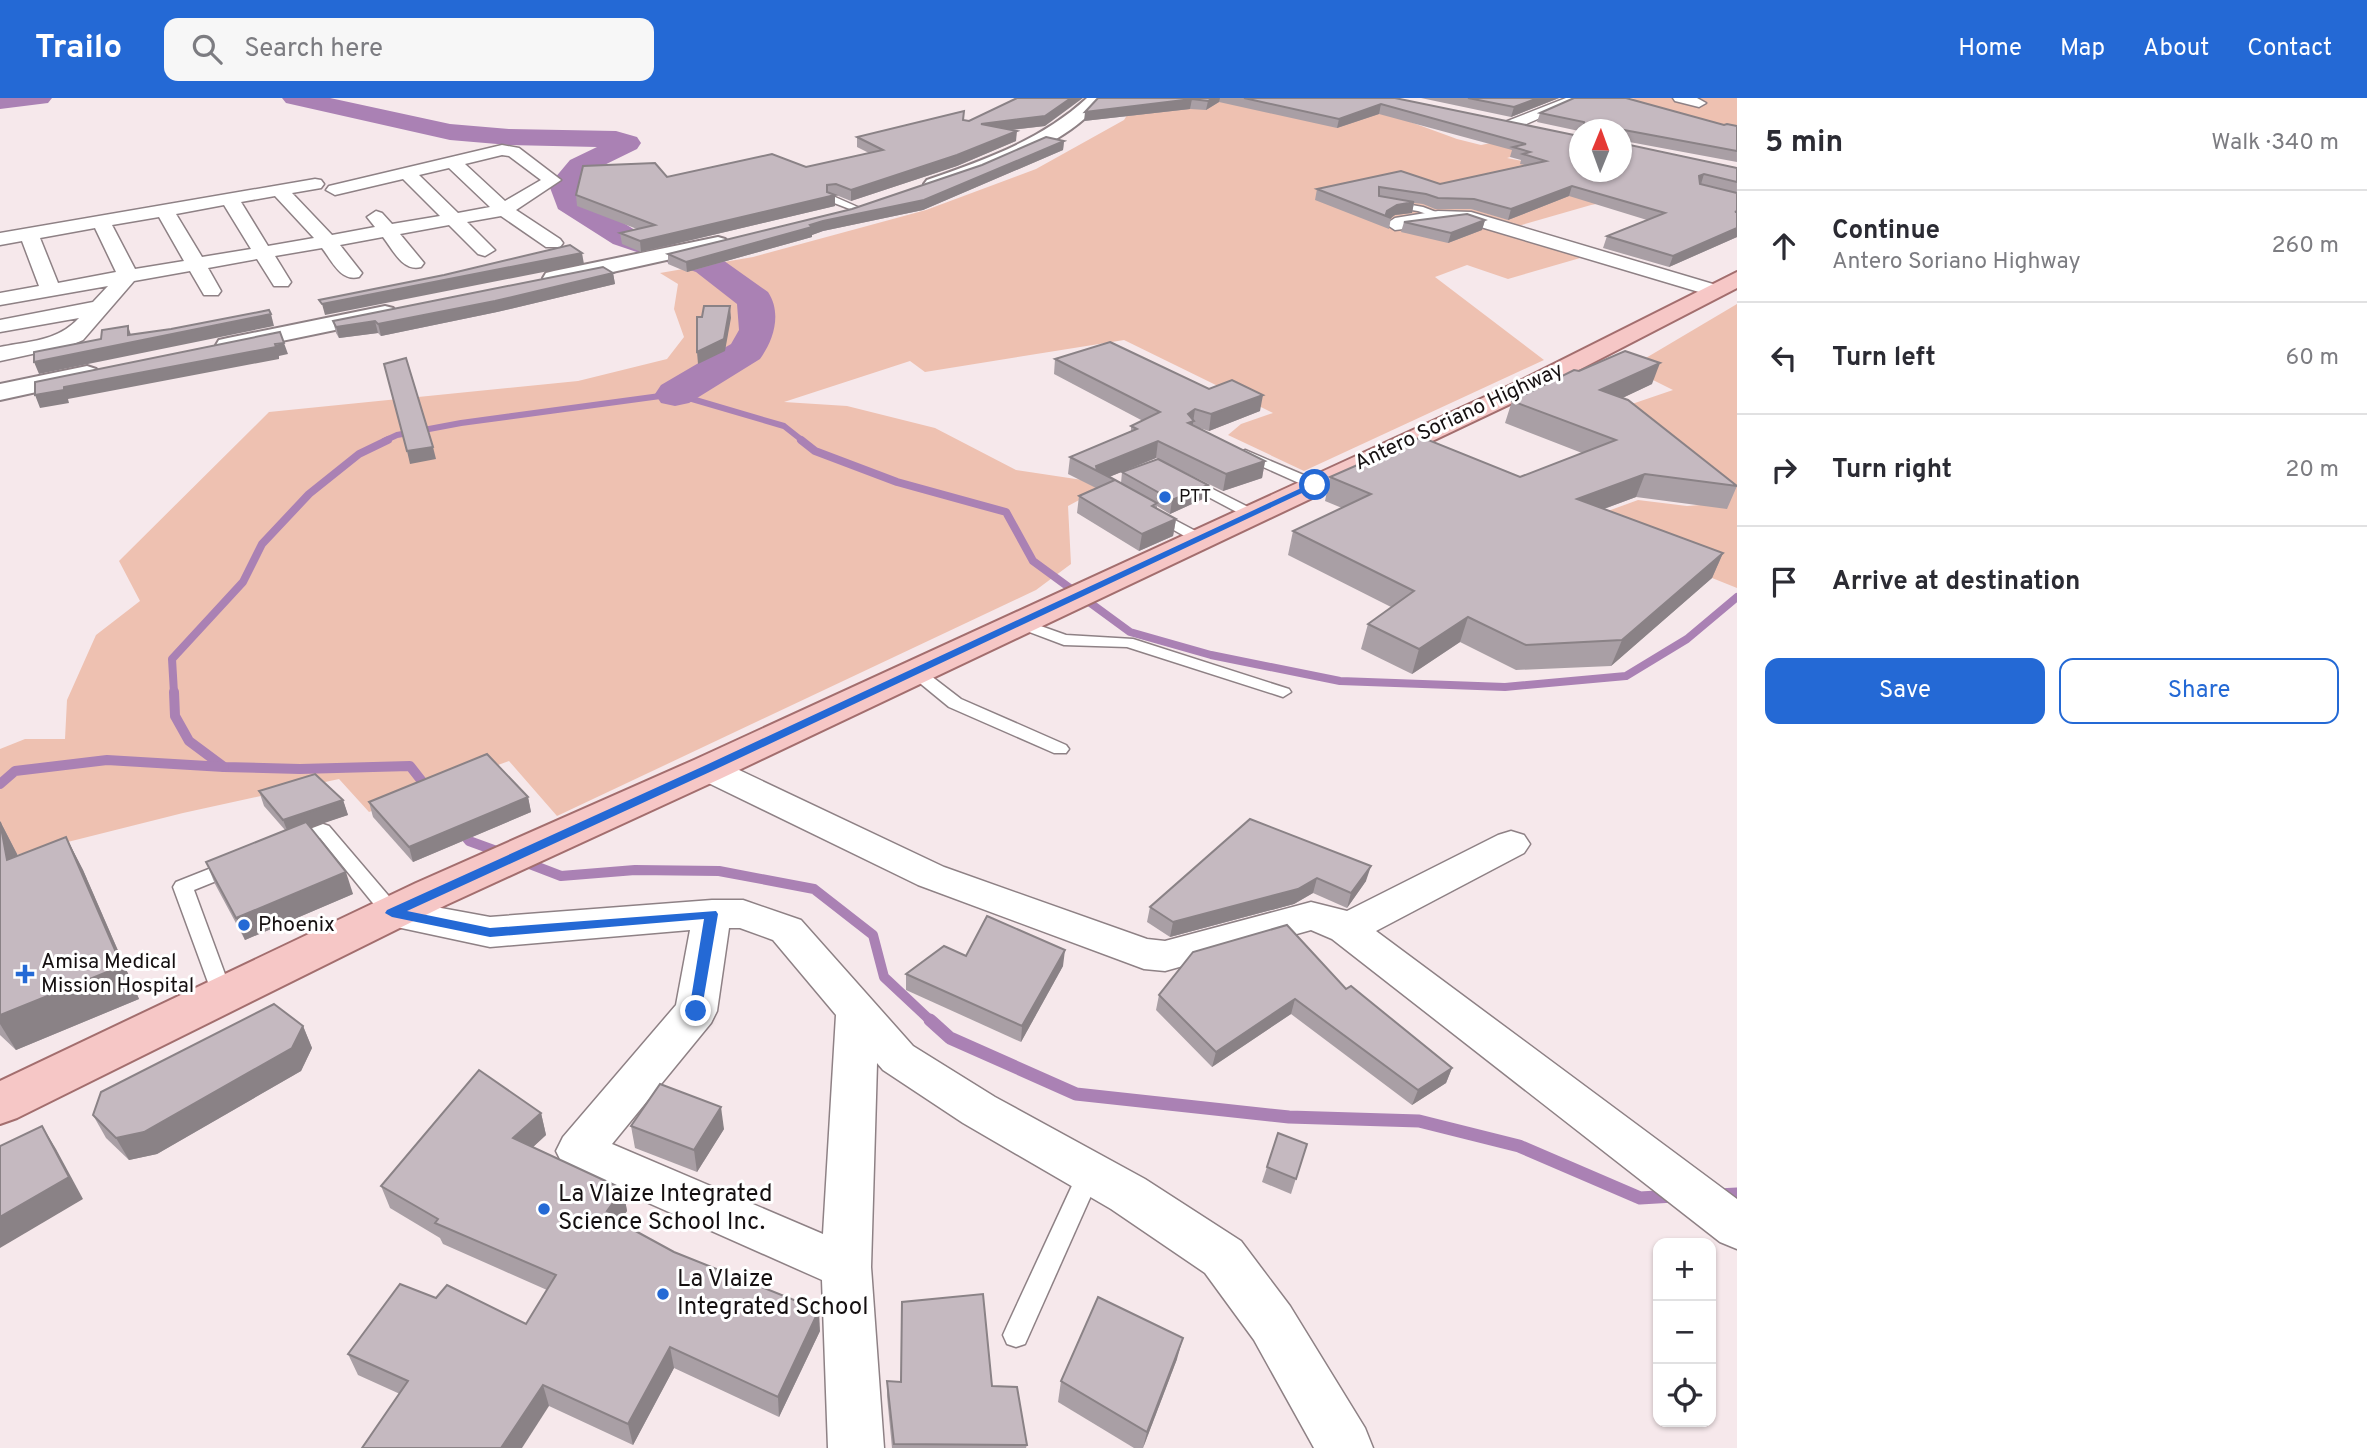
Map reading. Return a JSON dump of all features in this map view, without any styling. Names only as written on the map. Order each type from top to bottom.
[{"type":"main road","name":"Antero Soriano Highway","points":[[0,1104],[495,864],[708,769],[1533,384],[1726,285]]},
{"type":"street","points":[[917,190],[1033,143],[1079,116],[1096,98]]},
{"type":"street","points":[[1505,124],[1574,98]]},
{"type":"street","points":[[1680,98],[1699,103]]},
{"type":"street","points":[[1505,124],[1539,131]]},
{"type":"street","points":[[0,299],[504,211],[552,179],[509,150],[335,190]]},
{"type":"street","points":[[452,161],[504,211],[552,243]]},
{"type":"street","points":[[406,172],[485,250]]},
{"type":"street","points":[[281,181],[352,274]]},
{"type":"street","points":[[0,239],[229,198],[281,181],[315,184],[358,197],[414,263]]},
{"type":"street","points":[[229,198],[281,282]]},
{"type":"street","points":[[820,218],[875,202]]},
{"type":"street","points":[[164,209],[211,291]]},
{"type":"street","points":[[1395,224],[1465,216],[1726,285]]},
{"type":"street","points":[[100,220],[128,276]]},
{"type":"street","points":[[29,234],[51,290]]},
{"type":"street","points":[[535,282],[734,239]]},
{"type":"street","points":[[0,354],[61,341],[75,335],[128,276]]},
{"type":"street","points":[[223,346],[412,307]]},
{"type":"street","points":[[0,326],[97,308]]},
{"type":"street","points":[[0,392],[105,370]]},
{"type":"street","points":[[708,769],[931,876],[1144,954],[1165,956],[1311,916],[1328,919],[1346,929],[1733,1224]]},
{"type":"street","points":[[1346,929],[1511,844]]},
{"type":"street","points":[[392,913],[490,932],[712,914],[743,914],[787,930],[898,1058],[979,1110],[1090,1171],[1223,1257],[1272,1323],[1345,1448]]},
{"type":"street","points":[[712,914],[696,1011],[579,1151],[846,1267]]},
{"type":"street","points":[[856,1448],[846,1267],[857,1011]]},
{"type":"lane","points":[[832,199],[855,208]]},
{"type":"lane","points":[[1380,202],[1420,209],[1444,217]]},
{"type":"lane","points":[[1230,447],[1315,485]]},
{"type":"lane","points":[[1169,470],[1253,515]]},
{"type":"lane","points":[[1139,505],[1200,539]]},
{"type":"lane","points":[[1021,624],[1064,640],[1128,642],[1283,692]]},
{"type":"lane","points":[[916,672],[955,703],[1060,749]]},
{"type":"lane","points":[[272,851],[323,830],[392,913]]},
{"type":"lane","points":[[223,996],[183,887],[247,861]]},
{"type":"lane","points":[[1016,1335],[1090,1171]]},
{"type":"shaded area","points":[[1138,98],[1374,98],[1405,120],[1457,139],[1530,151],[1507,158],[1569,170],[1569,182],[1626,182],[1633,197],[1591,205],[1508,229],[1594,254],[1508,279],[1467,265],[1435,277],[1544,360],[1304,471],[1228,435],[1241,424],[1273,413],[1124,340],[925,372],[910,361],[784,402],[847,406],[935,428],[1016,470],[1109,484],[1068,506],[1071,564],[1036,590],[557,816],[509,761],[369,812],[339,779],[183,813],[0,859],[0,749],[25,739],[65,739],[67,700],[96,635],[140,601],[119,561],[269,412],[578,381],[667,359],[684,337],[674,309],[678,284],[660,273],[753,257],[926,210],[1036,169],[1124,120]]},
{"type":"shaded area","points":[[1635,98],[1737,98],[1737,134],[1618,101]]},
{"type":"shaded area","points":[[1737,304],[1737,588],[1575,523],[1638,500],[1687,506],[1728,503],[1629,405],[1673,390],[1629,368]]},
{"type":"building","points":[[1017,98],[1071,98],[1045,116],[981,124],[1017,131],[957,155],[851,190],[836,184],[827,185],[827,192],[835,195],[640,241],[620,233],[655,225],[576,195],[583,166],[655,163],[667,177],[772,154],[806,167],[883,150],[857,137],[964,111],[963,120],[969,121]]},
{"type":"building","points":[[1098,98],[1213,98],[1208,101],[1192,99],[1085,112]]},
{"type":"building","points":[[1244,98],[1395,98],[1569,134],[1569,182],[1632,182],[1632,146],[1737,168],[1737,182],[1704,174],[1699,176],[1700,184],[1737,193],[1737,228],[1673,256],[1607,236],[1665,213],[1572,186],[1511,209],[1474,199],[1438,198],[1379,187],[1379,196],[1414,202],[1397,205],[1387,211],[1386,214],[1391,218],[1317,189],[1401,171],[1440,184],[1546,161],[1523,154],[1530,152],[1513,147],[1526,144],[1381,104],[1339,119]]},
{"type":"building","points":[[1468,98],[1538,98],[1514,107]]},
{"type":"building","points":[[1574,98],[1626,98],[1724,125],[1737,126],[1737,151],[1632,131],[1632,119],[1569,119],[1540,113]]},
{"type":"building","points":[[1046,137],[1064,141],[924,200],[823,221],[810,225],[812,227],[686,262],[668,254],[852,209],[982,165]]},
{"type":"building","points":[[1467,214],[1485,220],[1451,233],[1404,222]]},
{"type":"building","points":[[570,245],[582,253],[322,304],[319,300],[444,275]]},
{"type":"building","points":[[603,267],[613,273],[495,301],[378,324],[375,321],[336,327],[333,321]]},
{"type":"building","points":[[704,306],[730,306],[724,339],[697,352],[697,317],[702,317]]},
{"type":"building","points":[[269,310],[271,314],[34,362],[34,352],[101,339],[102,330],[128,326],[128,335]]},
{"type":"building","points":[[280,332],[284,343],[275,344],[276,347],[64,387],[64,390],[35,395],[35,382]]},
{"type":"building","points":[[1110,342],[1209,389],[1232,380],[1263,395],[1211,414],[1195,409],[1188,414],[1194,421],[1188,423],[1265,461],[1226,474],[1158,441],[1096,466],[1097,470],[1157,503],[1152,506],[1176,519],[1142,534],[1079,496],[1115,480],[1070,457],[1137,429],[1131,426],[1160,412],[1055,359]]},
{"type":"building","points":[[1625,351],[1660,363],[1600,390],[1628,400],[1737,486],[1645,474],[1577,499],[1723,553],[1622,640],[1526,645],[1468,617],[1419,649],[1368,624],[1414,591],[1293,531],[1371,494],[1330,477],[1421,437],[1520,477],[1616,440],[1512,401],[1574,370],[1579,371]]},
{"type":"building","points":[[406,358],[433,447],[407,451],[384,364]]},
{"type":"building","points":[[1158,459],[1208,485],[1172,500],[1122,472]]},
{"type":"building","points":[[487,754],[528,797],[409,847],[369,802]]},
{"type":"building","points":[[315,774],[343,800],[283,820],[259,791]]},
{"type":"building","points":[[1250,819],[1371,866],[1351,893],[1317,878],[1298,889],[1173,922],[1150,907]]},
{"type":"building","points":[[0,822],[7,860],[66,837],[122,966],[0,1015]]},
{"type":"building","points":[[306,822],[346,872],[236,918],[206,862]]},
{"type":"building","points":[[987,916],[1065,950],[1022,1026],[906,974],[944,946],[966,956]]},
{"type":"building","points":[[1287,925],[1346,989],[1351,986],[1452,1068],[1418,1090],[1295,999],[1216,1052],[1159,995],[1193,952]]},
{"type":"building","points":[[274,1004],[303,1026],[292,1048],[144,1132],[116,1138],[93,1115],[101,1092]]},
{"type":"building","points":[[479,1070],[541,1113],[513,1138],[623,1189],[607,1211],[622,1217],[619,1222],[674,1252],[819,1310],[778,1397],[670,1347],[628,1424],[543,1385],[501,1448],[362,1448],[408,1381],[348,1354],[400,1284],[436,1298],[447,1285],[526,1324],[556,1275],[435,1223],[438,1219],[381,1186]]},
{"type":"building","points":[[660,1084],[721,1107],[694,1150],[631,1126]]},
{"type":"building","points":[[42,1126],[69,1177],[0,1217],[0,1146]]},
{"type":"building","points":[[1278,1133],[1307,1144],[1296,1179],[1267,1167]]},
{"type":"building","points":[[983,1294],[992,1386],[1017,1387],[1027,1445],[894,1444],[887,1381],[901,1382],[902,1302]]},
{"type":"building","points":[[1098,1297],[1183,1338],[1147,1432],[1061,1381]]},
{"type":"waterway","points":[[0,101],[39,98]]},
{"type":"waterway","points":[[295,98],[450,132],[509,137],[616,139],[627,143],[580,166],[564,185],[569,203],[624,237],[708,265],[755,300],[757,330],[747,351],[675,394]]},
{"type":"waterway","points":[[384,441],[397,435],[461,423],[675,394],[784,426],[803,441]]},
{"type":"waterway","points":[[174,693],[172,659],[243,582],[262,544],[309,494],[359,454],[388,440]]},
{"type":"waterway","points":[[801,440],[815,451],[897,482],[1006,512],[1033,561],[1130,632],[1211,655],[1340,681],[1505,687],[1626,676],[1687,639],[1737,597]]},
{"type":"waterway","points":[[174,692],[175,716],[189,741],[224,767]]},
{"type":"waterway","points":[[0,784],[15,771],[107,760],[224,767]]},
{"type":"waterway","points":[[224,767],[300,769],[410,766],[428,789]]},
{"type":"waterway","points":[[461,831],[469,841],[502,853]]},
{"type":"waterway","points":[[522,861],[561,876],[635,870],[719,871],[814,889],[873,935],[884,977],[932,1022]]},
{"type":"waterway","points":[[930,1020],[950,1038],[1076,1094],[1289,1117],[1419,1121],[1519,1146],[1640,1198],[1674,1196]]},
{"type":"waterway","points":[[1718,1195],[1737,1194]]},
{"type":"place","name":"PTT","points":[[1165,497]]},
{"type":"place","name":"Phoenix","points":[[244,925]]},
{"type":"place","name":"Amisa Medical Mission Hospital","points":[[25,974]]},
{"type":"place","name":"La Vlaize Integrated Science School Inc.","points":[[544,1209]]},
{"type":"place","name":"La Vlaize Integrated School","points":[[663,1294]]},
{"type":"route","points":[[696,1011],[712,914],[490,932],[392,913],[708,769],[1315,485]]}]
